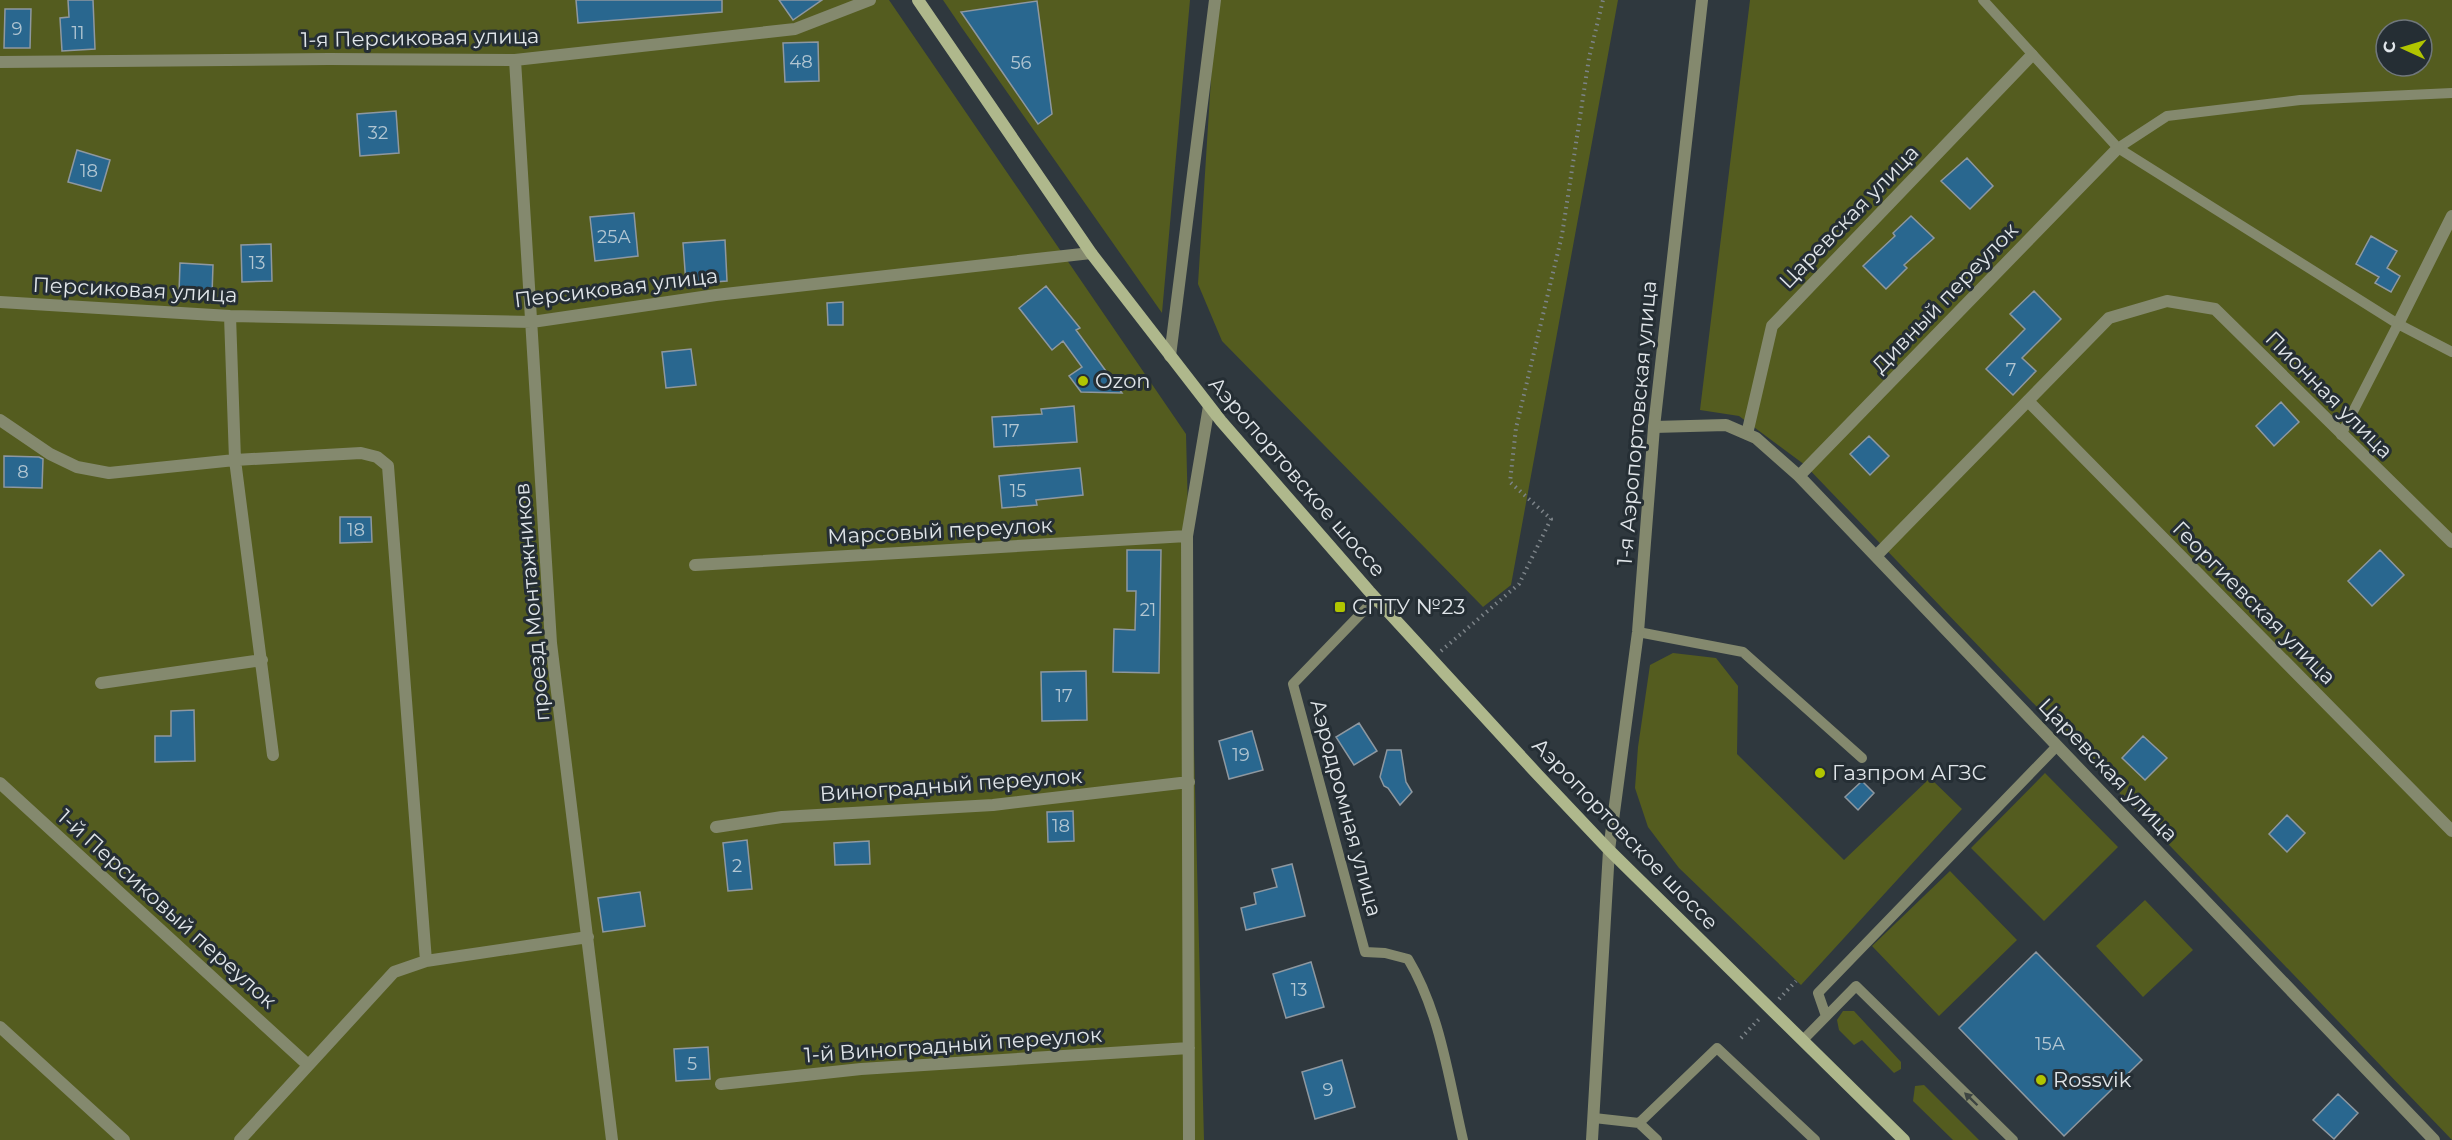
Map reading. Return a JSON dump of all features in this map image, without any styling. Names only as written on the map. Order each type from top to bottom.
[{"type":"main road","name":"Аэропортовское шоссе","points":[[918,0],[1091,253],[1209,406],[1431,659],[1610,850],[1902,1139]]},
{"type":"street","name":"1-я Персиковая улица","points":[[0,62],[515,60],[795,29],[870,0]]},
{"type":"street","points":[[1170,356],[1215,0]]},
{"type":"street","name":"1-я Аэропортовская улица","points":[[1592,1140],[1610,850],[1638,632],[1654,427],[1702,0]]},
{"type":"street","name":"Царевская улица","points":[[1747,434],[1772,326],[2031,55]]},
{"type":"street","name":"проезд Монтажников","points":[[515,60],[551,643],[612,1140]]},
{"type":"street","name":"Дивный переулок","points":[[1799,476],[2118,148]]},
{"type":"street","points":[[2398,324],[2452,216]]},
{"type":"street","name":"Персиковая улица","points":[[0,302],[230,316],[532,321],[716,295],[1091,253]]},
{"type":"street","name":"Пионная улица","points":[[2029,402],[2109,318],[2167,301],[2215,309],[2452,542]]},
{"type":"street","points":[[230,316],[235,460],[273,755]]},
{"type":"street","points":[[1876,556],[2029,402]]},
{"type":"street","name":"Георгиевская улица","points":[[2029,402],[2452,831]]},
{"type":"street","points":[[1189,1140],[1186,536],[1209,406]]},
{"type":"street","points":[[0,420],[50,454],[77,467],[109,473],[235,460],[361,453],[376,457],[388,466],[426,961]]},
{"type":"street","name":"Царевская улица","points":[[1654,427],[1726,425],[1756,438],[1799,476],[2434,1140]]},
{"type":"street","name":"Марсовый переулок","points":[[695,565],[1186,536]]},
{"type":"street","points":[[101,683],[262,660]]},
{"type":"street","name":"Виноградный переулок","points":[[716,827],[782,817],[993,805],[1189,782]]},
{"type":"street","name":"1-й Персиковый переулок","points":[[0,783],[308,1065]]},
{"type":"street","points":[[240,1140],[394,972],[426,961],[588,937]]},
{"type":"street","points":[[0,1027],[124,1140]]},
{"type":"street","name":"1-й Виноградный переулок","points":[[721,1084],[861,1069],[1189,1048]]},
{"type":"lane","points":[[1983,0],[2118,148],[2398,324],[2452,352]]},
{"type":"lane","points":[[2118,148],[2167,116],[2300,100],[2452,93]]},
{"type":"lane","points":[[2341,435],[2398,324]]},
{"type":"lane","name":"Аэродромная улица","points":[[1376,598],[1293,684],[1365,952],[1385,953],[1408,959],[1419,977],[1435,1025],[1463,1140]]},
{"type":"lane","points":[[1638,632],[1743,652],[1862,758]]},
{"type":"lane","points":[[1827,1016],[1818,993],[2057,746]]},
{"type":"lane","points":[[1803,1041],[1856,986],[2013,1140]]},
{"type":"lane","points":[[1639,1123],[1717,1047],[1815,1140]]},
{"type":"lane","points":[[1594,1118],[1639,1123],[1657,1140]]},
{"type":"path","points":[[1431,659],[1519,584],[1551,519],[1510,482],[1516,428],[1562,235],[1589,58],[1603,0]]},
{"type":"green space","points":[[0,0],[889,0],[1186,434],[1204,1140],[0,1140]]},
{"type":"green space","points":[[943,0],[1190,0],[1162,313],[962,28]]},
{"type":"green space","points":[[1216,0],[1618,0],[1511,585],[1483,607],[1222,341],[1198,284]]},
{"type":"green space","points":[[1750,0],[2452,0],[2452,1140],[1805,465],[1739,416],[1700,410]]},
{"type":"green space","points":[[1673,653],[1716,658],[1738,686],[1737,754],[1844,860],[1930,778],[1962,809],[1801,985],[1679,868],[1648,827],[1635,788],[1638,747],[1650,665]]},
{"type":"green space","points":[[2045,773],[2118,847],[2044,921],[1971,848]]},
{"type":"green space","points":[[1950,871],[2017,940],[1939,1016],[1872,946]]},
{"type":"green space","points":[[2145,900],[2193,950],[2143,997],[2096,946]]},
{"type":"green space","points":[[1843,1011],[1854,1011],[1901,1062],[1901,1069],[1894,1073],[1862,1040],[1854,1045],[1839,1030],[1837,1020]]},
{"type":"green space","points":[[1924,1085],[1979,1140],[1953,1140],[1913,1101],[1915,1086]]},
{"type":"building","points":[[68,0],[93,0],[95,49],[62,51],[60,18],[69,17]]},
{"type":"building","points":[[576,0],[722,0],[722,12],[578,23]]},
{"type":"building","points":[[779,0],[822,0],[793,20]]},
{"type":"building","points":[[1037,1],[1052,114],[1038,124],[961,12]]},
{"type":"building","points":[[5,9],[31,9],[30,48],[4,48]]},
{"type":"building","points":[[818,42],[819,81],[785,82],[783,43]]},
{"type":"building","points":[[396,111],[399,153],[360,156],[357,114]]},
{"type":"building","points":[[77,150],[110,160],[101,191],[68,182]]},
{"type":"building","points":[[1967,158],[1993,186],[1970,209],[1941,181]]},
{"type":"building","points":[[634,213],[638,256],[595,261],[590,217]]},
{"type":"building","points":[[1911,216],[1934,238],[1904,265],[1907,268],[1886,289],[1863,266],[1895,236],[1893,233]]},
{"type":"building","points":[[2371,236],[2397,251],[2387,268],[2400,276],[2391,292],[2375,283],[2379,277],[2356,264]]},
{"type":"building","points":[[725,240],[727,281],[686,284],[683,243]]},
{"type":"building","points":[[271,244],[272,281],[242,282],[241,245]]},
{"type":"building","points":[[180,263],[213,265],[212,295],[179,293]]},
{"type":"building","points":[[1046,286],[1080,328],[1076,330],[1122,393],[1081,392],[1069,376],[1082,367],[1063,341],[1052,350],[1019,308]]},
{"type":"building","points":[[2034,291],[2061,319],[2022,358],[2036,371],[2013,395],[1986,369],[2025,329],[2010,314]]},
{"type":"building","points":[[843,302],[843,325],[828,325],[827,303]]},
{"type":"building","points":[[691,349],[696,385],[666,388],[662,352]]},
{"type":"building","points":[[2281,402],[2299,422],[2274,446],[2256,426]]},
{"type":"building","points":[[1074,406],[1077,442],[994,447],[992,417],[1042,414],[1041,409]]},
{"type":"building","points":[[1869,436],[1889,456],[1870,475],[1850,454]]},
{"type":"building","points":[[4,456],[43,459],[42,488],[4,487]]},
{"type":"building","points":[[1080,468],[1083,495],[1036,500],[1037,505],[1002,508],[999,476]]},
{"type":"building","points":[[340,517],[371,517],[372,542],[340,543]]},
{"type":"building","points":[[1127,550],[1161,550],[1159,673],[1113,672],[1114,629],[1135,630],[1136,591],[1127,591]]},
{"type":"building","points":[[2380,550],[2404,575],[2372,606],[2348,581]]},
{"type":"building","points":[[1086,671],[1087,720],[1042,721],[1041,672]]},
{"type":"building","points":[[194,710],[195,761],[155,762],[155,736],[171,736],[171,711]]},
{"type":"building","points":[[1359,723],[1377,751],[1354,765],[1336,737]]},
{"type":"building","points":[[1252,731],[1263,770],[1229,779],[1219,741]]},
{"type":"building","points":[[2143,736],[2167,758],[2145,780],[2122,758]]},
{"type":"building","points":[[1387,750],[1401,750],[1406,782],[1412,792],[1400,805],[1384,786],[1380,777]]},
{"type":"building","points":[[1862,781],[1874,793],[1858,810],[1845,797]]},
{"type":"building","points":[[1073,811],[1074,841],[1048,842],[1047,812]]},
{"type":"building","points":[[2287,815],[2305,833],[2287,852],[2269,834]]},
{"type":"building","points":[[747,840],[752,889],[728,891],[723,843]]},
{"type":"building","points":[[869,841],[870,864],[835,865],[834,843]]},
{"type":"building","points":[[1292,864],[1305,916],[1246,930],[1241,908],[1256,904],[1254,893],[1277,887],[1272,869]]},
{"type":"building","points":[[640,892],[645,926],[603,932],[598,898]]},
{"type":"building","points":[[2036,952],[2142,1060],[2064,1136],[1959,1028]]},
{"type":"building","points":[[1311,962],[1324,1007],[1286,1018],[1273,974]]},
{"type":"building","points":[[708,1047],[710,1079],[676,1081],[674,1049]]},
{"type":"building","points":[[1342,1060],[1355,1107],[1315,1119],[1302,1072]]},
{"type":"building","points":[[2338,1094],[2358,1113],[2334,1139],[2313,1120]]},
{"type":"place","name":"Ozon","points":[[1083,381]]},
{"type":"place","name":"СПТУ №23","points":[[1340,607]]},
{"type":"place","name":"Газпром АГЗС","points":[[1820,773]]},
{"type":"place","name":"Rossvik","points":[[2041,1080]]}]
